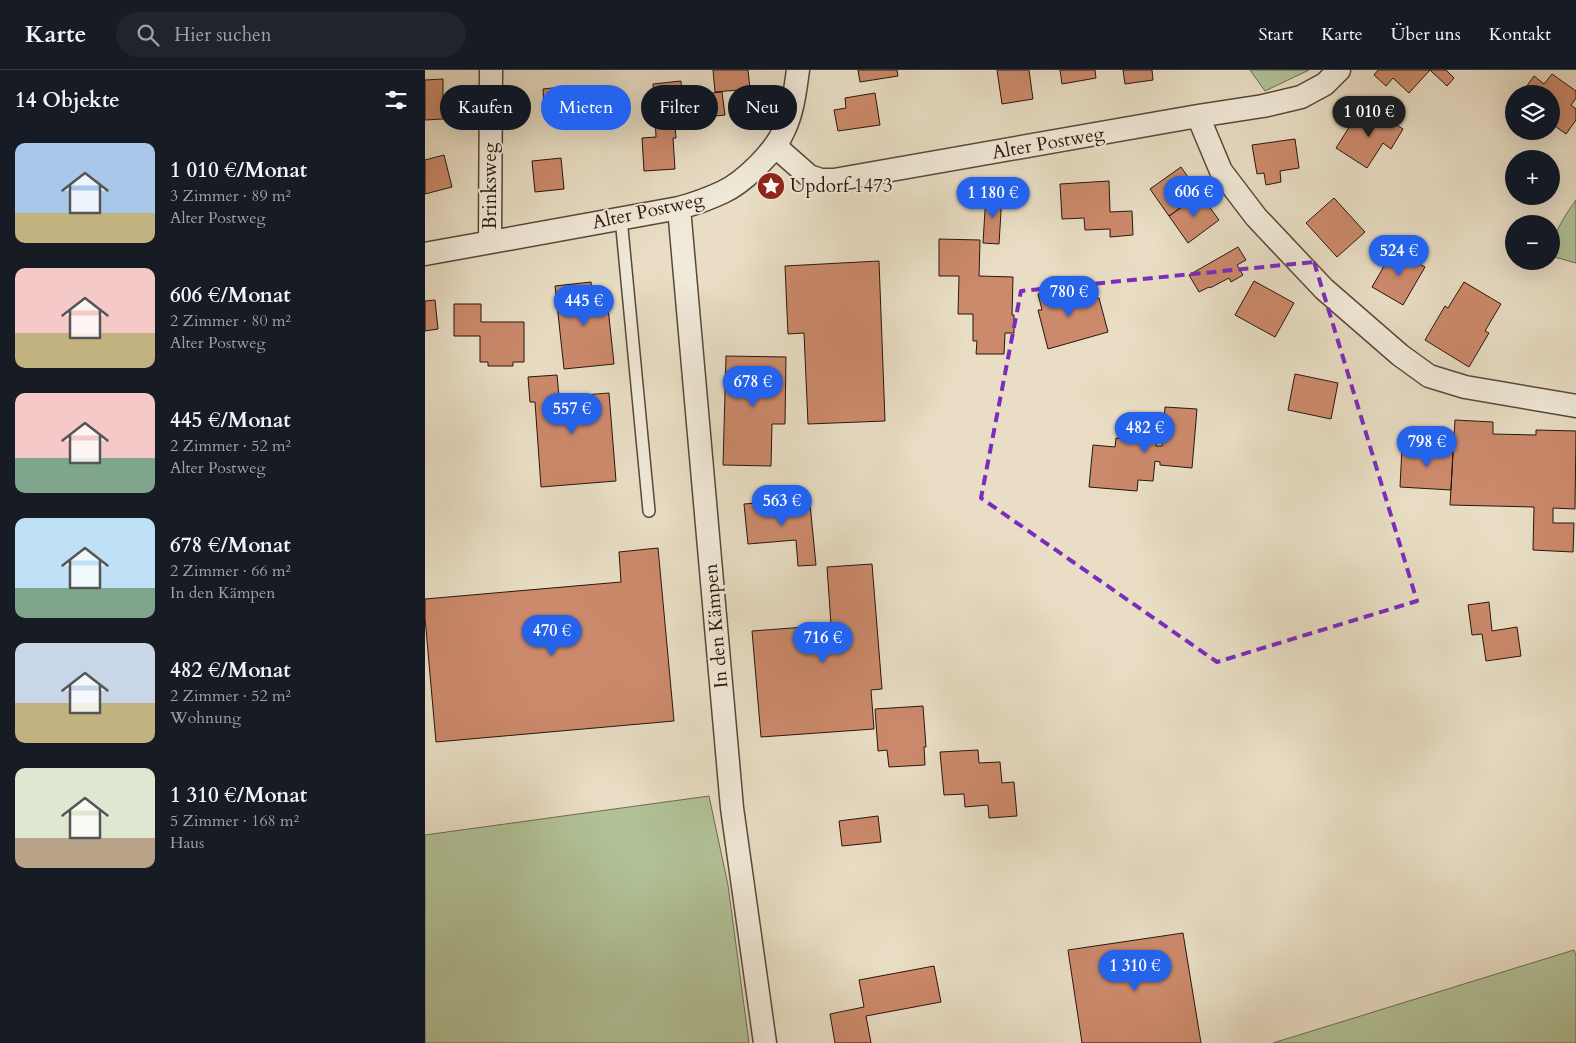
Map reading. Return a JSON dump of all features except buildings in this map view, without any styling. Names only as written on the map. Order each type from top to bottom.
[{"type":"street","name":"Brinksweg","points":[[490,242],[491,70]]},
{"type":"street","points":[[775,147],[784,130],[794,101],[798,70]]},
{"type":"street","name":"Alter Postweg","points":[[425,254],[679,208],[704,201],[725,191],[756,167],[775,147],[809,176],[821,180],[834,180],[1263,106],[1301,97],[1325,84],[1339,70]]},
{"type":"street","points":[[1198,116],[1221,171],[1256,217],[1324,289],[1399,356],[1429,376],[1465,387],[1576,406]]},
{"type":"street","name":"In den Kämpen","points":[[679,208],[731,808],[765,1043]]},
{"type":"lane","points":[[621,218],[649,511]]},
{"type":"highlighted area","points":[[1314,262],[1417,601],[1217,662],[981,498],[1021,291]]},
{"type":"green space","points":[[1250,70],[1309,70],[1265,91]]},
{"type":"green space","points":[[1576,200],[1576,263],[1560,259],[1560,226]]},
{"type":"green space","points":[[709,796],[728,885],[749,1043],[425,1043],[425,835]]},
{"type":"green space","points":[[1574,950],[1576,956],[1576,1043],[1273,1043]]},
{"type":"place","name":"Updorf 1473","points":[[771,186]]}]
